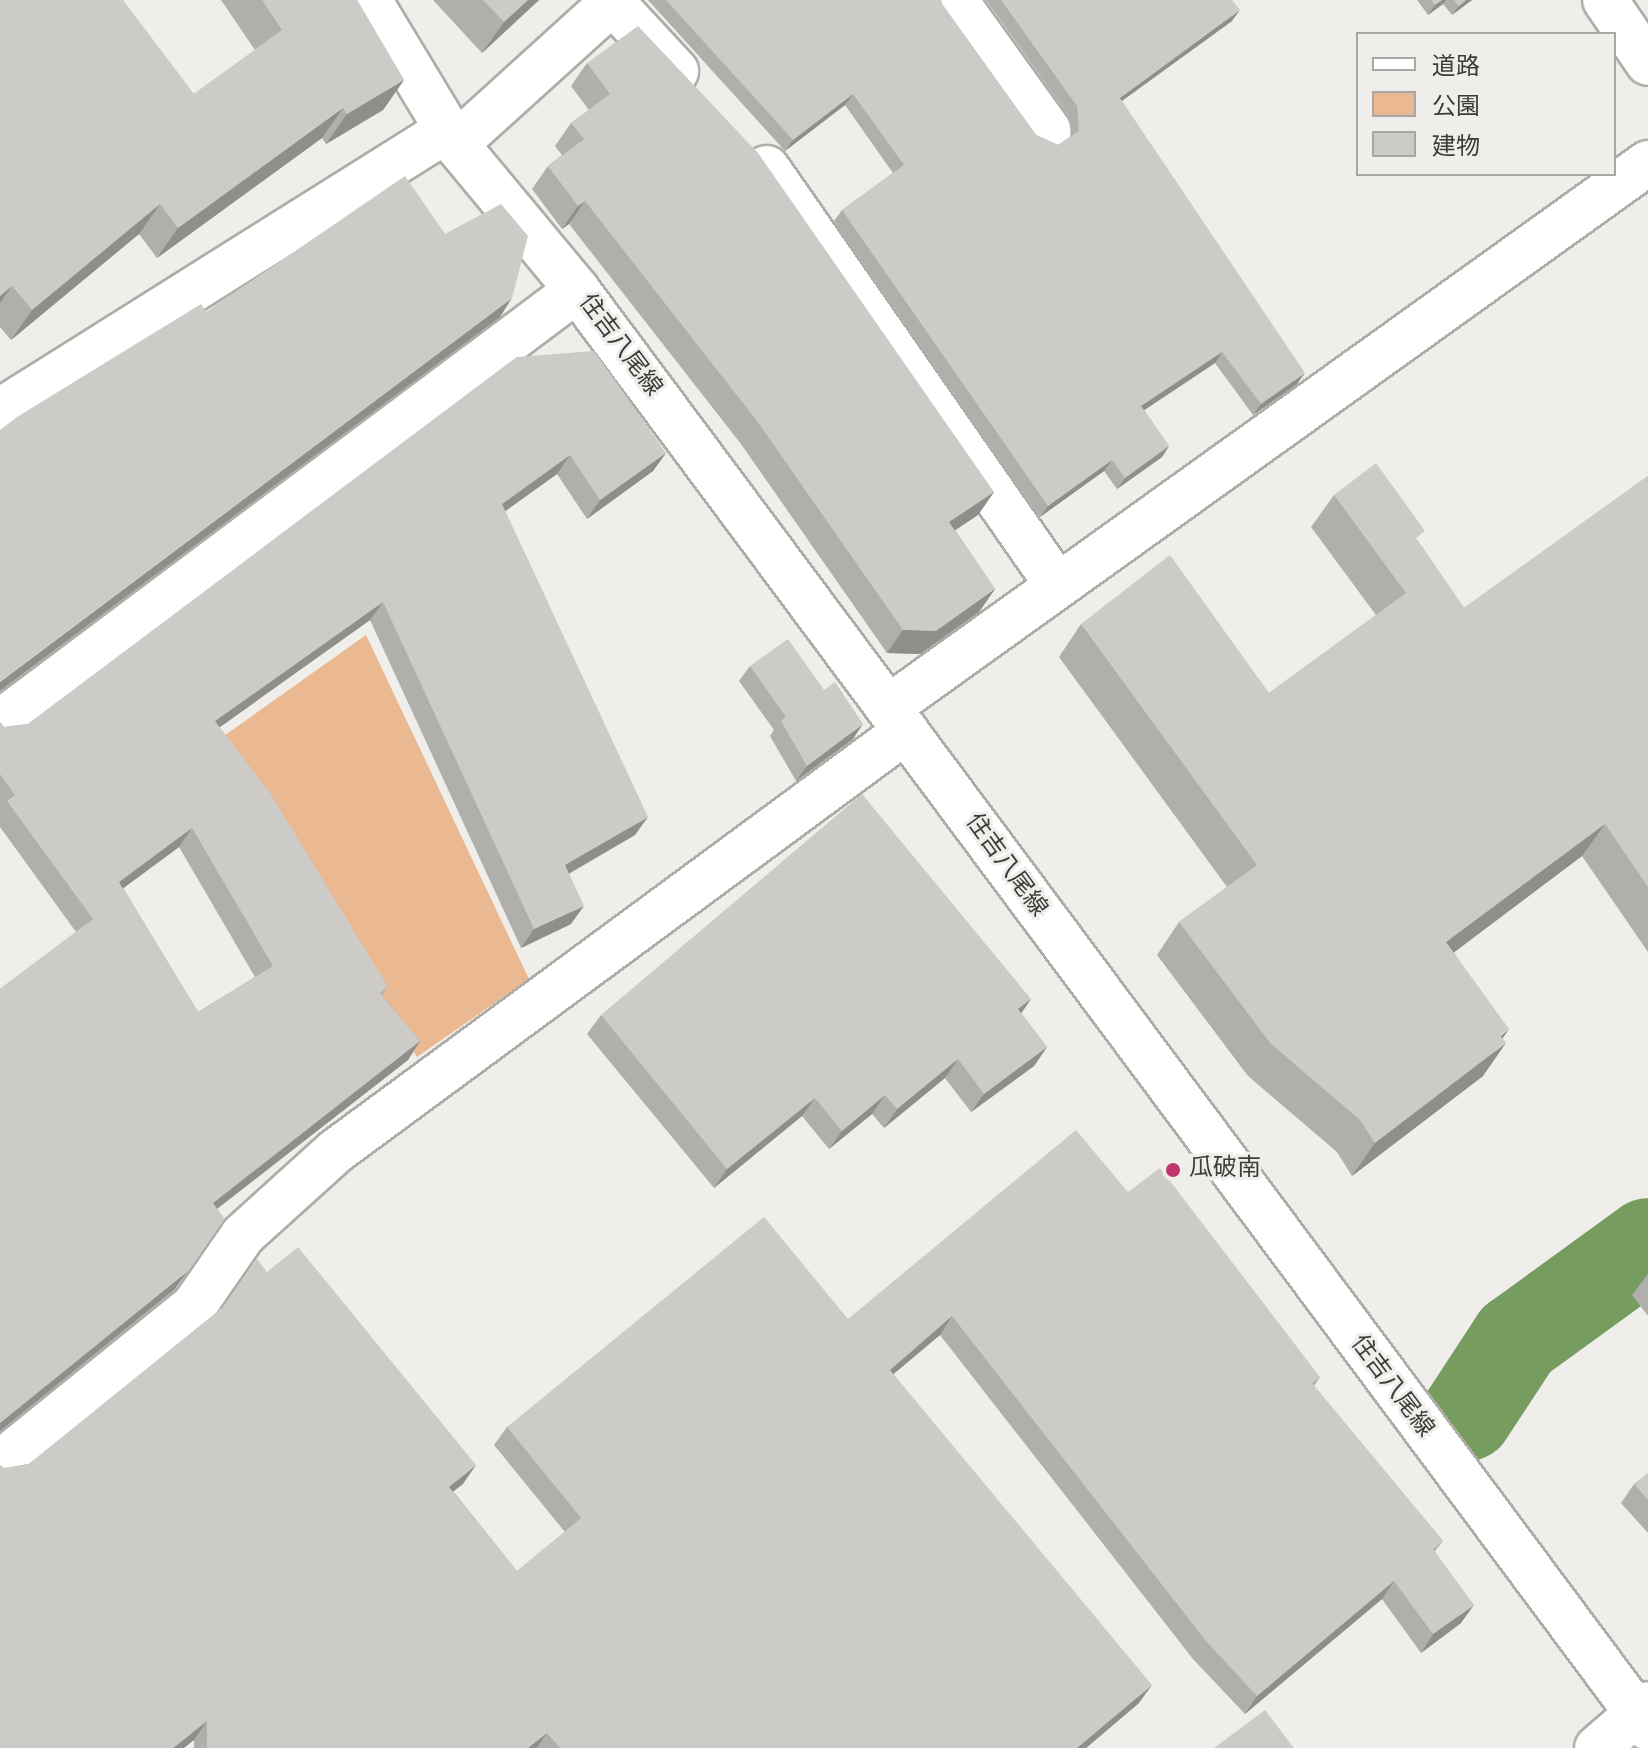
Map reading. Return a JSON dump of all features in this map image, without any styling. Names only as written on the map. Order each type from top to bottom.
[{"type":"street","name":"住吉八尾線","points":[[369,0],[452,137],[577,290],[1644,1715]]},
{"type":"street","points":[[955,0],[1049,131]]},
{"type":"street","points":[[1605,0],[1648,63]]},
{"type":"street","points":[[0,411],[452,137],[614,2],[708,104]]},
{"type":"street","points":[[740,137],[843,272],[1058,586]]},
{"type":"street","points":[[0,1463],[194,1306],[243,1235],[336,1151],[898,719],[1058,586],[1648,163]]},
{"type":"street","points":[[0,722],[577,290]]},
{"type":"street","points":[[1597,1748],[1644,1715]]},
{"type":"green space","points":[[366,635],[529,979],[417,1057],[221,738]]},
{"type":"building","points":[[0,0],[123,0],[194,94],[282,30],[262,0],[357,0],[404,80],[347,114],[343,108],[178,228],[160,204],[32,310],[12,286],[0,296]]},
{"type":"building","points":[[483,0],[528,0],[504,22]]},
{"type":"building","points":[[666,0],[941,0],[1036,135],[1058,145],[1079,131],[1077,106],[1001,0],[1232,0],[1240,10],[1120,98],[1305,373],[1261,404],[1222,352],[1141,406],[1169,446],[1125,478],[1112,460],[1048,506],[842,210],[904,165],[853,94],[793,140]]},
{"type":"building","points":[[638,26],[758,153],[994,492],[949,522],[995,589],[936,631],[903,630],[757,421],[585,201],[578,206],[548,166],[584,139],[571,123],[610,94],[587,63]]},
{"type":"building","points":[[405,176],[445,234],[501,204],[528,236],[512,298],[0,682],[0,430],[201,304],[206,312]]},
{"type":"building","points":[[594,351],[666,453],[600,500],[570,455],[502,504],[648,817],[565,865],[584,906],[534,929],[383,602],[215,721],[270,793],[388,987],[380,993],[420,1041],[213,1203],[224,1218],[188,1271],[0,1423],[0,989],[93,919],[7,801],[15,795],[0,774],[0,722],[4,727],[28,724],[517,357]],"holes":[[[192,828],[273,966],[198,1012],[119,882]]]},
{"type":"building","points":[[1376,463],[1425,531],[1416,538],[1464,608],[1648,476],[1648,887],[1605,824],[1446,942],[1509,1029],[1500,1035],[1506,1043],[1375,1143],[1360,1120],[1271,1044],[1179,922],[1257,865],[1081,624],[1170,555],[1269,693],[1406,593],[1334,495]]},
{"type":"building","points":[[788,639],[824,690],[835,682],[863,724],[807,766],[781,721],[786,717],[750,666]]},
{"type":"building","points":[[862,794],[1031,999],[1018,1009],[1047,1047],[984,1094],[958,1059],[897,1109],[885,1095],[842,1131],[815,1098],[727,1169],[601,1015]]},
{"type":"building","points":[[1076,1130],[1128,1192],[1160,1168],[1320,1377],[1312,1383],[1443,1541],[1433,1549],[1474,1605],[1433,1634],[1394,1581],[1257,1696],[1206,1641],[952,1316],[890,1370],[1152,1685],[1077,1748],[560,1748],[547,1733],[528,1748],[207,1748],[207,1721],[173,1748],[0,1748],[0,1465],[5,1468],[29,1464],[223,1307],[257,1259],[267,1272],[298,1247],[476,1465],[449,1487],[517,1571],[581,1518],[507,1427],[764,1217],[848,1319]]},
{"type":"building","points":[[1648,1473],[1648,1500],[1634,1484]]},
{"type":"building","points":[[1265,1710],[1294,1748],[1214,1748]]},
{"type":"waterway","points":[[1467,1415],[1516,1340],[1648,1244]]},
{"type":"place","name":"瓜破南","points":[[1173,1170]]}]
